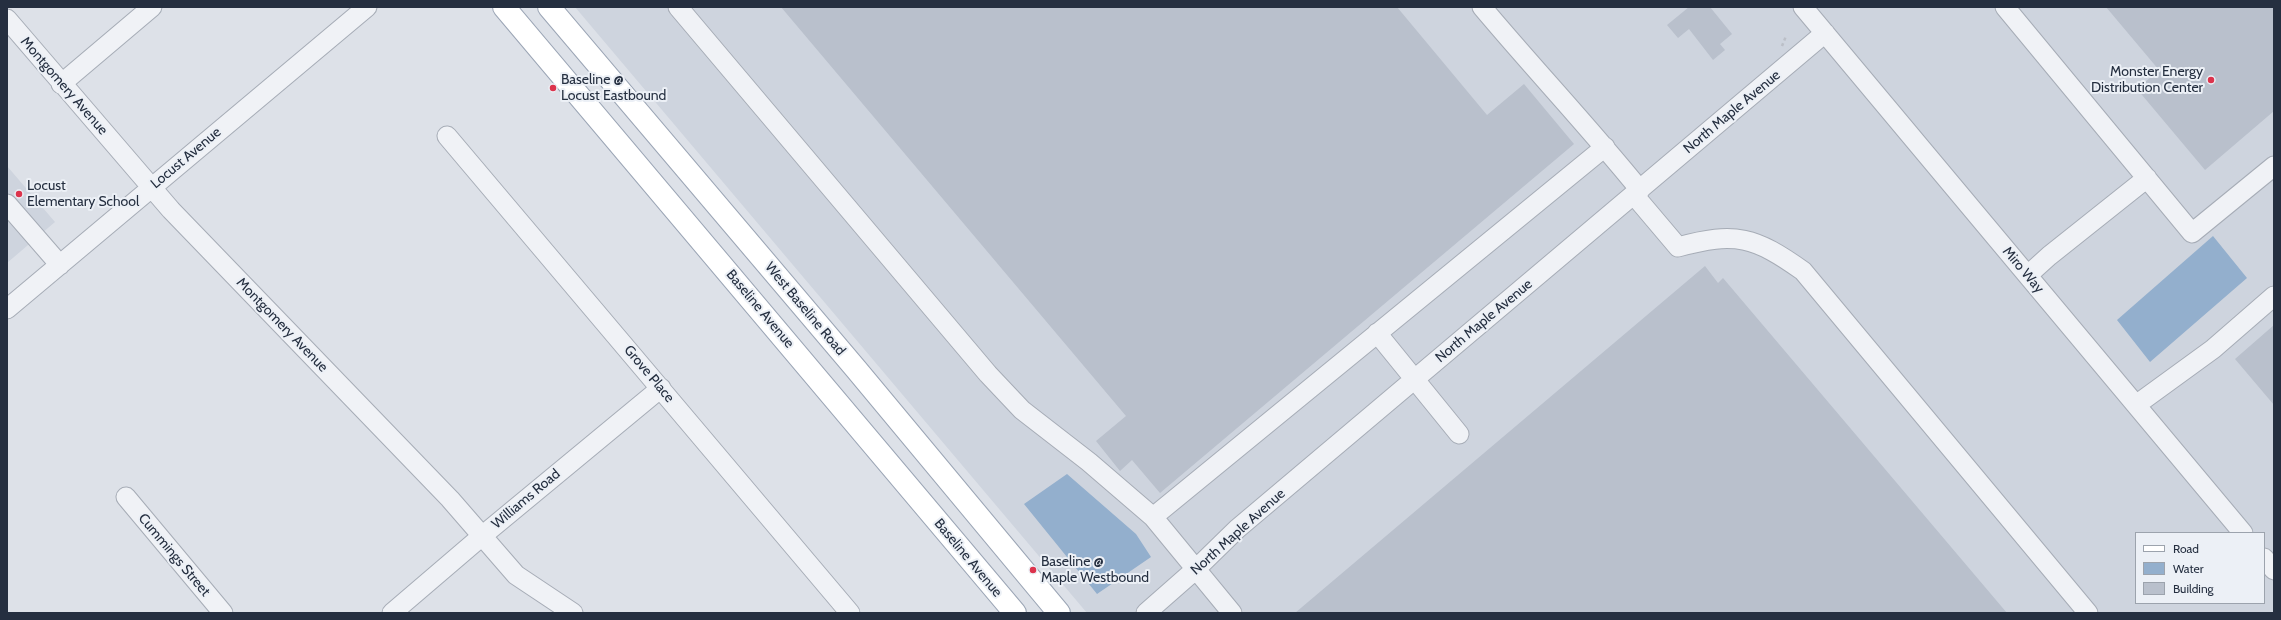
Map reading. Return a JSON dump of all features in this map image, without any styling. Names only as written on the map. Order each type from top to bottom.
[{"type":"main road","name":"Baseline Avenue","points":[[504,7],[1015,613]]},
{"type":"main road","name":"West Baseline Road","points":[[548,7],[856,369],[1059,613]]},
{"type":"street","points":[[61,84],[152,7]]},
{"type":"street","name":"Locust Avenue","points":[[7,309],[366,7]]},
{"type":"street","points":[[678,7],[988,374],[1022,410],[1089,462],[1153,517],[1232,613]]},
{"type":"street","points":[[1482,7],[1537,72],[1605,147],[1637,193],[1678,247],[1720,238],[1738,238],[1758,243],[1776,252],[1803,271],[2088,613]]},
{"type":"street","name":"Miro Way","points":[[1803,7],[2242,532]]},
{"type":"street","points":[[2005,7],[2192,233],[2274,166]]},
{"type":"street","name":"Montgomery Avenue","points":[[7,20],[176,216],[450,498],[516,575],[573,613]]},
{"type":"street","name":"North Maple Avenue","points":[[1146,613],[1196,569],[1236,529],[1637,193],[1825,33]]},
{"type":"street","name":"Grove Place","points":[[447,136],[850,613]]},
{"type":"street","points":[[1153,517],[1605,147]]},
{"type":"street","points":[[2028,275],[2049,256],[2147,178]]},
{"type":"street","points":[[7,204],[60,265]]},
{"type":"street","points":[[2136,405],[2213,349],[2274,296]]},
{"type":"street","points":[[1378,334],[1459,434]]},
{"type":"street","name":"Williams Road","points":[[392,613],[482,536],[661,388]]},
{"type":"street","name":"Cummings Street","points":[[126,497],[223,613]]},
{"type":"street","points":[[2265,559],[2274,570]]},
{"type":"shaded area","points":[[575,7],[2274,7],[2274,613],[1087,613]]},
{"type":"shaded area","name":"Locust Elementary School","points":[[7,166],[55,222],[7,263]]},
{"type":"water","points":[[2213,236],[2247,278],[2150,362],[2117,320]]},
{"type":"water","points":[[1067,474],[1136,534],[1151,557],[1097,594],[1024,504]]},
{"type":"building","points":[[781,7],[1397,7],[1487,115],[1524,84],[1574,144],[1160,493],[1132,460],[1120,471],[1096,441],[1126,416]]},
{"type":"building","points":[[1689,7],[1710,7],[1732,34],[1720,44],[1725,50],[1713,60],[1689,29],[1678,38],[1667,25]]},
{"type":"building","name":"Monster Energy Distribution Center","points":[[2106,7],[2274,7],[2274,111],[2205,170],[2137,89],[2159,70]]},
{"type":"building","points":[[1705,266],[1718,283],[1723,278],[2007,613],[1295,613]]},
{"type":"building","points":[[2274,325],[2274,405],[2235,359]]},
{"type":"place","name":"Monster Energy Distribution Center","points":[[2211,80]]},
{"type":"place","name":"Baseline @ Locust Eastbound","points":[[553,88]]},
{"type":"place","name":"Locust Elementary School","points":[[19,194]]},
{"type":"place","name":"Baseline @ Maple Westbound","points":[[1033,570]]}]
